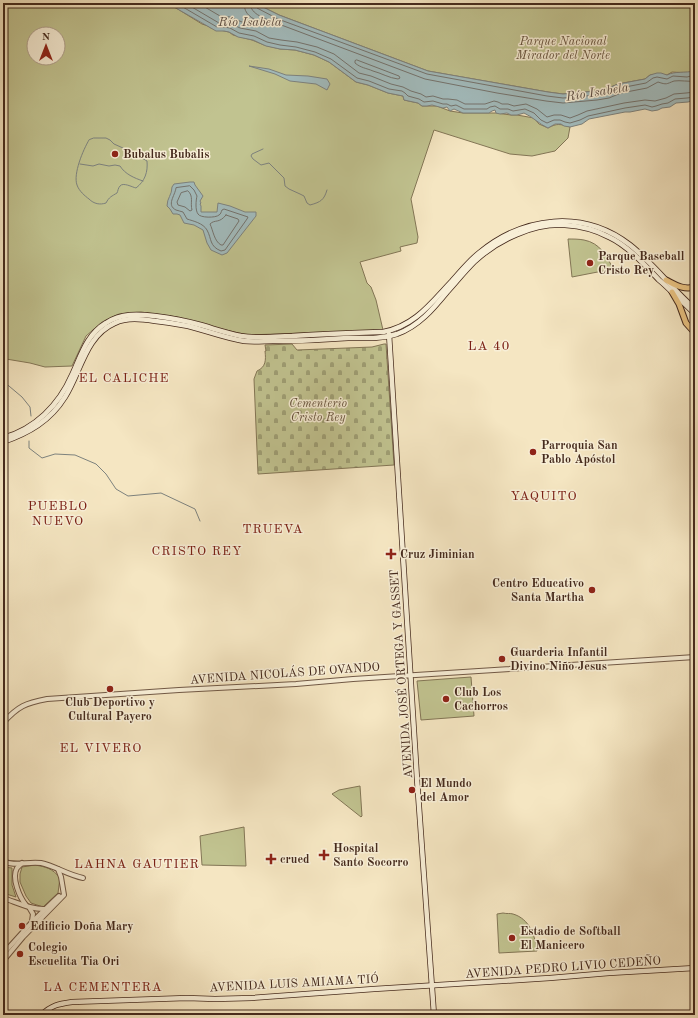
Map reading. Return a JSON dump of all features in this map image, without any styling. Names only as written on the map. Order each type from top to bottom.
[{"type":"main road","points":[[3,442],[48,418],[64,398],[76,377],[83,358],[94,338],[107,327],[115,323],[137,319],[175,324],[226,337],[249,341],[322,340],[389,333],[394,335],[422,320],[475,261],[490,250],[527,230],[552,223],[592,225],[615,234],[637,250],[695,309]]},
{"type":"main road","points":[[573,224],[600,233],[616,241],[642,262],[695,314]]},
{"type":"main road","points":[[666,280],[680,287],[695,287]]},
{"type":"main road","points":[[672,292],[679,304],[686,322],[695,333]]},
{"type":"main road","name":"AVENIDA JOSÉ ORTEGA Y GASSET","points":[[389,333],[434,1015]]},
{"type":"main road","points":[[3,437],[17,435]]},
{"type":"main road","name":"AVENIDA PEDRO LIVIO CEDEÑO","points":[[432,985],[546,979],[609,973],[695,968]]},
{"type":"main road","name":"AVENIDA LUIS AMIAMA TIÓ","points":[[41,1015],[47,1009],[55,1005],[72,1002],[187,998],[252,998],[432,985]]},
{"type":"street","name":"AVENIDA NICOLÁS DE OVANDO","points":[[3,723],[11,713],[24,705],[48,699],[695,657]]},
{"type":"street","points":[[3,860],[10,863],[48,864],[83,878]]},
{"type":"street","points":[[22,863],[17,868],[15,874],[16,881],[22,899],[33,913],[32,922]]},
{"type":"street","points":[[3,954],[32,922],[64,893],[58,869]]},
{"type":"street","points":[[3,898],[40,909],[48,908]]},
{"type":"street","points":[[3,961],[48,908]]},
{"type":"green space","points":[[3,3],[168,3],[211,28],[229,32],[233,35],[264,45],[314,55],[329,62],[356,82],[388,93],[403,96],[404,100],[418,103],[422,106],[437,106],[450,111],[463,113],[496,113],[517,115],[534,118],[539,124],[548,128],[559,124],[570,127],[568,138],[555,151],[532,156],[510,154],[434,130],[411,199],[418,237],[417,243],[400,247],[401,251],[360,262],[367,283],[371,287],[376,300],[383,330],[248,335],[177,317],[141,312],[119,314],[102,322],[86,336],[72,366],[45,367],[3,359]]},
{"type":"green space","name":"Parque Nacional Mirador del Norte","points":[[255,3],[695,3],[695,71],[687,73],[672,72],[667,75],[650,75],[645,79],[618,84],[596,91],[563,94],[548,92],[428,71],[279,15]]},
{"type":"green space","name":"Parque Baseball Cristo Rey","points":[[568,239],[584,240],[599,247],[613,269],[572,277]]},
{"type":"green space","name":"Cementerio Cristo Rey","points":[[292,344],[297,350],[372,347],[386,344],[394,465],[258,474],[254,379],[257,371],[265,363],[265,345]]},
{"type":"green space","name":"Club Los Cachorros","points":[[471,677],[474,716],[421,720],[417,681]]},
{"type":"green space","points":[[360,786],[361,817],[332,794],[339,790]]},
{"type":"green space","points":[[244,827],[246,866],[202,865],[200,836]]},
{"type":"green space","points":[[35,865],[49,868],[60,878],[58,893],[43,907],[31,903],[20,882],[22,867]]},
{"type":"green space","points":[[3,867],[12,868],[12,885],[16,897],[3,893]]},
{"type":"green space","points":[[503,913],[519,916],[528,924],[535,940],[537,951],[499,953],[497,914]]},
{"type":"water","name":"Río Isabela","points":[[167,3],[255,3],[279,15],[428,71],[563,94],[606,89],[618,84],[645,79],[650,75],[657,73],[667,75],[695,71],[695,100],[676,103],[670,107],[658,110],[652,111],[645,109],[589,119],[582,124],[570,127],[555,124],[548,128],[524,113],[517,115],[507,113],[500,114],[496,113],[495,110],[489,113],[463,113],[454,109],[450,111],[447,107],[443,108],[432,105],[422,106],[418,103],[404,100],[403,96],[388,93],[356,82],[329,62],[314,55],[295,50],[266,46],[253,40],[238,37],[229,32],[216,31]]},
{"type":"water","points":[[249,66],[269,69],[286,75],[327,79],[330,84],[327,90],[316,84],[290,81],[275,74]]},
{"type":"water","points":[[194,182],[203,196],[200,201],[201,212],[217,212],[218,203],[245,212],[256,212],[256,216],[227,253],[222,255],[211,250],[203,230],[194,225],[184,223],[180,215],[173,214],[167,206],[174,184]]},
{"type":"waterway","points":[[94,138],[106,138],[114,144],[147,161],[145,176],[136,188],[121,185],[117,193],[109,198],[106,203],[102,204],[97,204],[84,195],[78,187],[76,180],[77,169],[84,150],[89,140],[94,138]]},
{"type":"waterway","points":[[263,149],[252,154],[251,156],[253,159],[261,165],[269,163],[284,178],[285,186],[304,196],[307,203],[310,205],[322,200],[327,190]]},
{"type":"waterway","points":[[80,164],[93,166],[99,164],[120,166],[124,171],[136,179],[143,181]]},
{"type":"waterway","points":[[3,381],[22,397],[30,407],[31,416]]},
{"type":"waterway","points":[[29,441],[29,448],[42,458],[55,454],[75,455],[96,464],[106,474],[116,489],[128,496],[161,493],[195,509],[200,521]]},
{"type":"place","name":"Bubalus Bubalis","points":[[115,154]]},
{"type":"place","name":"Parque Baseball Cristo Rey","points":[[590,263]]},
{"type":"place","name":"Parroquia San Pablo Apóstol","points":[[533,452]]},
{"type":"place","name":"Cruz Jiminian","points":[[391,554]]},
{"type":"place","name":"Centro Educativo Santa Martha","points":[[592,590]]},
{"type":"place","name":"Guarderia Infantil Divino Niño Jesus","points":[[502,659]]},
{"type":"place","name":"Club Deportivo y Cultural Payero","points":[[110,689]]},
{"type":"place","name":"Club Los Cachorros","points":[[446,699]]},
{"type":"place","name":"El Mundo del Amor","points":[[412,790]]},
{"type":"place","name":"Hospital Santo Socorro","points":[[324,855]]},
{"type":"place","name":"crued","points":[[271,859]]},
{"type":"place","name":"Edificio Doña Mary","points":[[22,926]]},
{"type":"place","name":"Estadio de Softball El Manicero","points":[[512,938]]},
{"type":"place","name":"Colegio Escuelita Tia Ori","points":[[20,954]]},
{"type":"district","name":"LA 40","points":[[489,345]]},
{"type":"district","name":"EL CALICHE","points":[[124,377]]},
{"type":"district","name":"YAQUITO","points":[[544,495]]},
{"type":"district","name":"PUEBLO NUEVO","points":[[58,512]]},
{"type":"district","name":"TRUEVA","points":[[273,528]]},
{"type":"district","name":"CRISTO REY","points":[[197,550]]},
{"type":"district","name":"EL VIVERO","points":[[101,747]]},
{"type":"district","name":"LAHNA GAUTIER","points":[[137,863]]},
{"type":"district","name":"LA CEMENTERA","points":[[103,986]]}]
